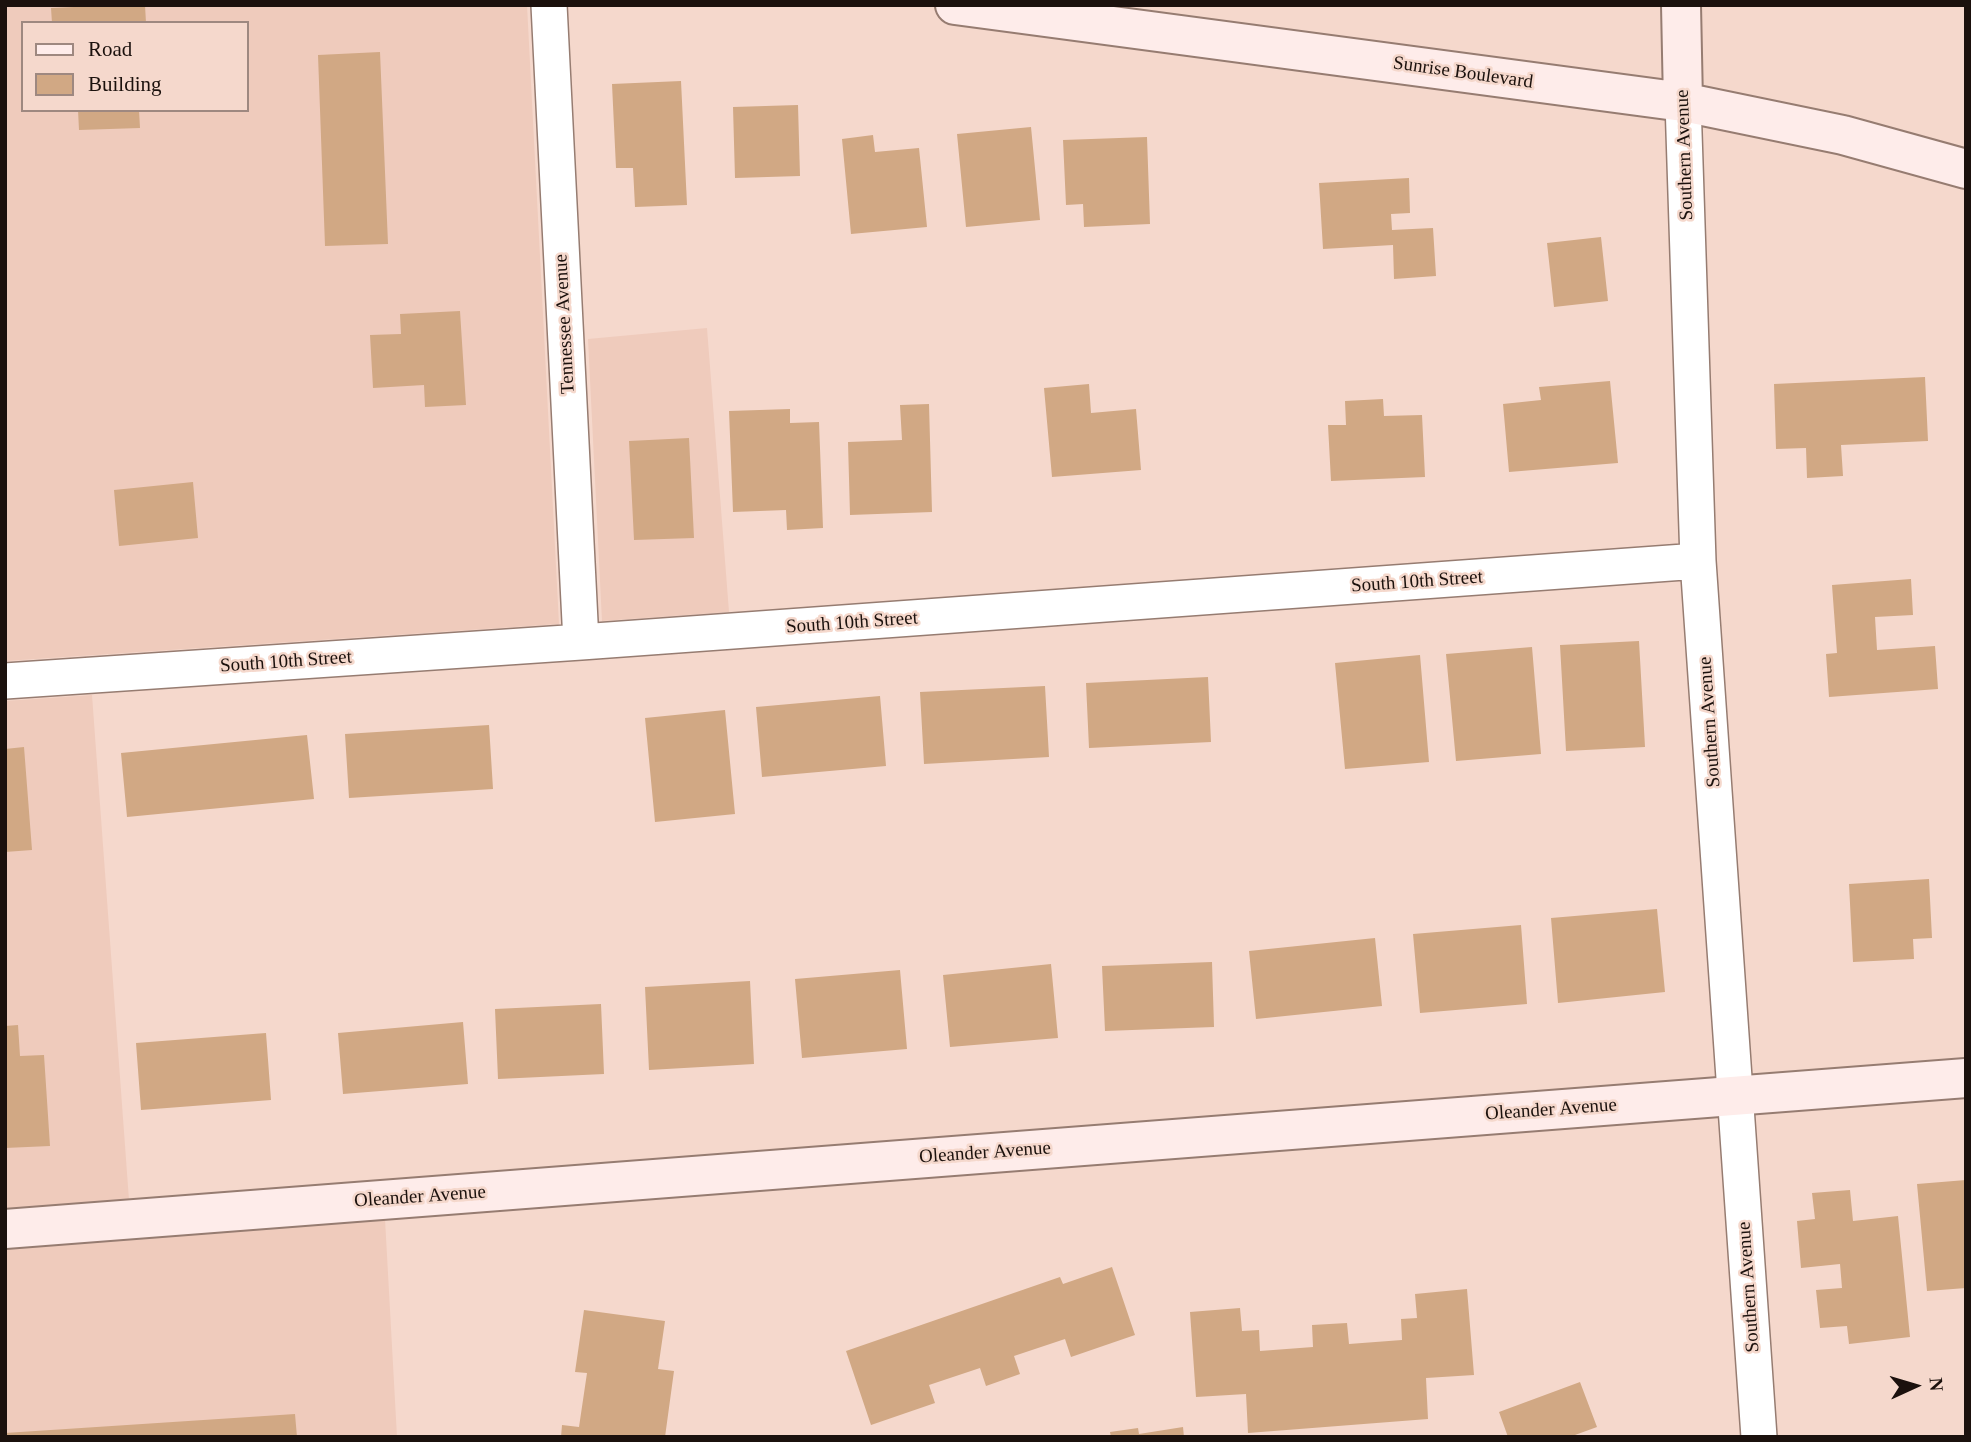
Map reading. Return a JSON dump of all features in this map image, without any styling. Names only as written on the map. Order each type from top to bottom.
[{"type":"main road","name":"Sunrise Boulevard","points":[[955,5],[1683,102],[1843,135],[1966,169]]},
{"type":"main road","name":"Southern Avenue","points":[[1681,5],[1683,102]]},
{"type":"main road","name":"Oleander Avenue","points":[[5,1229],[1966,1078]]},
{"type":"street","name":"Tennessee Avenue","points":[[549,5],[581,642]]},
{"type":"street","name":"Southern Avenue","points":[[1683,102],[1698,561],[1759,1437]]},
{"type":"street","name":"South 10th Street","points":[[5,681],[1698,561]]},
{"type":"shaded area","points":[[5,5],[527,5],[559,624],[5,661]]},
{"type":"shaded area","points":[[707,328],[729,612],[602,621],[588,339]]},
{"type":"shaded area","points":[[92,695],[129,1200],[5,1210],[5,701]]},
{"type":"shaded area","points":[[385,1219],[397,1437],[5,1437],[5,1249]]},
{"type":"building","points":[[145,5],[146,21],[52,21],[51,8]]},
{"type":"building","points":[[380,52],[388,244],[325,246],[318,55]]},
{"type":"building","points":[[681,81],[687,205],[635,207],[633,168],[616,168],[612,84]]},
{"type":"building","points":[[798,105],[800,176],[735,178],[733,107]]},
{"type":"building","points":[[78,112],[139,112],[140,128],[79,130]]},
{"type":"building","points":[[1031,127],[1040,220],[966,227],[957,134]]},
{"type":"building","points":[[873,135],[875,152],[919,148],[927,227],[851,234],[842,139]]},
{"type":"building","points":[[1147,137],[1150,224],[1084,227],[1083,204],[1066,205],[1063,140]]},
{"type":"building","points":[[1409,178],[1410,213],[1391,214],[1392,230],[1433,228],[1436,276],[1394,279],[1393,245],[1323,249],[1319,183]]},
{"type":"building","points":[[1601,237],[1608,301],[1554,307],[1547,243]]},
{"type":"building","points":[[460,311],[466,405],[425,407],[424,385],[373,388],[370,335],[401,334],[400,314]]},
{"type":"building","points":[[1925,377],[1928,441],[1841,445],[1843,476],[1807,478],[1806,448],[1776,449],[1774,384]]},
{"type":"building","points":[[1610,381],[1618,463],[1509,472],[1503,404],[1541,400],[1539,387]]},
{"type":"building","points":[[1089,384],[1091,413],[1136,409],[1141,470],[1052,477],[1044,388]]},
{"type":"building","points":[[1383,399],[1384,416],[1422,415],[1425,477],[1331,481],[1328,425],[1346,425],[1345,401]]},
{"type":"building","points":[[929,404],[932,512],[850,515],[848,442],[902,440],[900,405]]},
{"type":"building","points":[[790,409],[790,423],[819,422],[823,528],[787,530],[786,510],[733,512],[729,411]]},
{"type":"building","points":[[689,438],[694,538],[634,540],[629,441]]},
{"type":"building","points":[[193,482],[198,538],[119,546],[114,490]]},
{"type":"building","points":[[1911,579],[1913,615],[1875,617],[1877,650],[1935,646],[1938,689],[1829,697],[1826,654],[1837,653],[1832,585]]},
{"type":"building","points":[[1639,641],[1645,747],[1566,751],[1560,645]]},
{"type":"building","points":[[1532,647],[1541,754],[1456,761],[1446,654]]},
{"type":"building","points":[[1420,655],[1429,762],[1345,769],[1335,663]]},
{"type":"building","points":[[1208,677],[1211,742],[1089,748],[1086,683]]},
{"type":"building","points":[[1045,686],[1049,757],[924,764],[920,692]]},
{"type":"building","points":[[880,696],[886,766],[762,777],[756,707]]},
{"type":"building","points":[[725,710],[735,814],[655,822],[645,718]]},
{"type":"building","points":[[489,725],[493,789],[349,798],[345,734]]},
{"type":"building","points":[[307,735],[314,799],[127,817],[121,753]]},
{"type":"building","points":[[24,747],[32,850],[5,852],[5,749]]},
{"type":"building","points":[[1929,879],[1932,938],[1913,939],[1914,959],[1853,962],[1849,884]]},
{"type":"building","points":[[1657,909],[1665,992],[1558,1003],[1551,918]]},
{"type":"building","points":[[1521,925],[1527,1004],[1420,1013],[1413,934]]},
{"type":"building","points":[[1375,938],[1382,1006],[1256,1019],[1249,951]]},
{"type":"building","points":[[1212,962],[1214,1027],[1105,1031],[1102,966]]},
{"type":"building","points":[[1051,964],[1058,1038],[950,1047],[943,975]]},
{"type":"building","points":[[900,970],[907,1049],[802,1058],[795,979]]},
{"type":"building","points":[[750,981],[754,1064],[649,1070],[645,987]]},
{"type":"building","points":[[601,1004],[604,1074],[498,1079],[495,1009]]},
{"type":"building","points":[[463,1022],[468,1084],[343,1094],[338,1033]]},
{"type":"building","points":[[18,1025],[20,1056],[44,1055],[50,1146],[5,1148],[5,1026]]},
{"type":"building","points":[[266,1033],[271,1100],[141,1110],[136,1043]]},
{"type":"building","points":[[1966,1180],[1966,1288],[1927,1291],[1917,1184]]},
{"type":"building","points":[[1850,1190],[1853,1221],[1898,1216],[1910,1337],[1849,1344],[1847,1326],[1820,1328],[1816,1290],[1842,1288],[1840,1264],[1801,1268],[1797,1221],[1815,1219],[1812,1193]]},
{"type":"building","points":[[1112,1267],[1135,1335],[1071,1357],[1065,1339],[1014,1356],[1020,1374],[986,1386],[980,1368],[929,1385],[935,1403],[871,1425],[846,1351],[1060,1277],[1063,1284]]},
{"type":"building","points":[[1467,1289],[1474,1375],[1426,1378],[1428,1419],[1248,1433],[1246,1394],[1196,1397],[1190,1312],[1240,1308],[1242,1331],[1259,1330],[1260,1351],[1313,1347],[1312,1325],[1347,1323],[1349,1344],[1402,1340],[1401,1319],[1417,1318],[1415,1294]]},
{"type":"building","points":[[584,1310],[665,1321],[658,1369],[674,1371],[665,1437],[561,1437],[562,1425],[579,1427],[587,1373],[575,1372]]},
{"type":"building","points":[[1580,1382],[1597,1427],[1575,1435],[1576,1437],[1508,1437],[1499,1412]]},
{"type":"building","points":[[295,1414],[297,1437],[5,1437],[5,1433]]},
{"type":"building","points":[[1183,1427],[1184,1437],[1111,1437],[1110,1432],[1138,1428],[1139,1434]]}]
